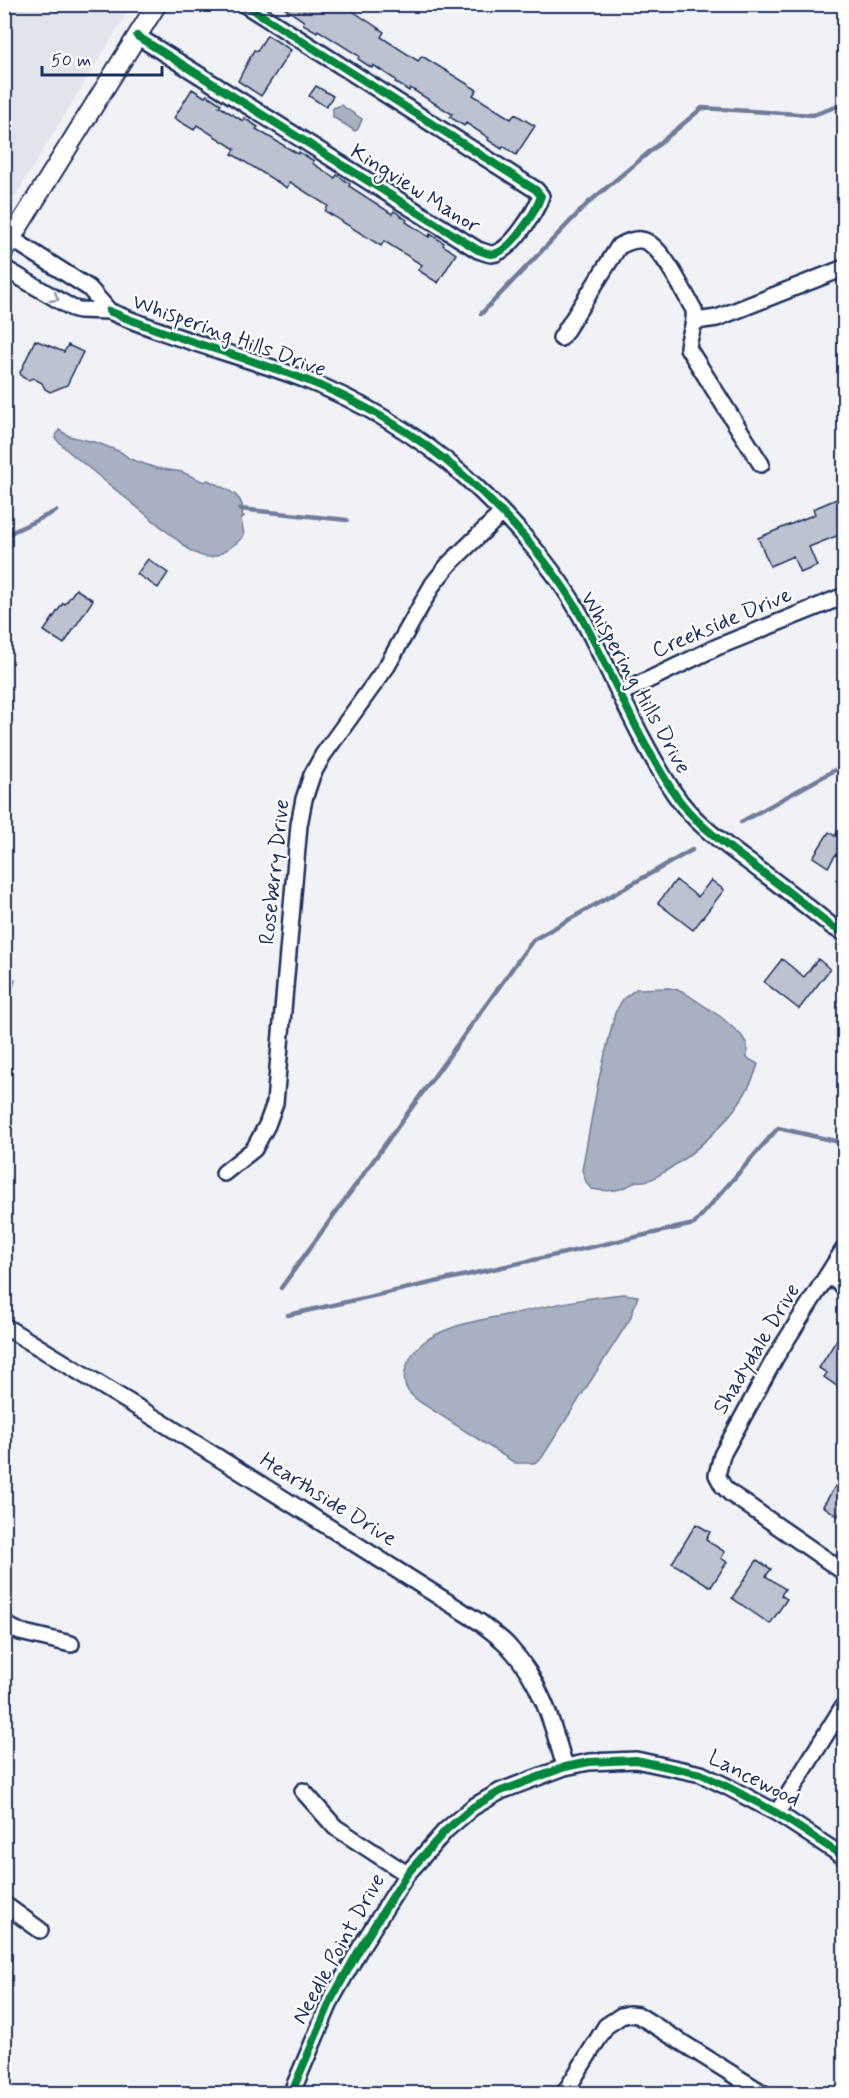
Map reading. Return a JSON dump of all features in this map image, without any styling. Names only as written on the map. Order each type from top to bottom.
[{"type":"street","points":[[8,244],[157,4]]},
{"type":"street","name":"Kingview Manor","points":[[137,36],[478,250],[492,254],[501,251],[522,230],[538,206],[541,196],[536,190],[244,4]]},
{"type":"street","points":[[561,338],[619,246],[631,240],[643,240],[655,246],[694,310],[696,321],[688,348],[761,464]]},
{"type":"street","name":"Whispering Hills Drive","points":[[8,244],[89,288],[109,311]]},
{"type":"street","name":"Whispering Hills Drive","points":[[4,268],[72,308],[109,311],[142,326],[307,380],[360,406],[432,451],[461,474],[532,545],[581,616],[619,694],[675,794],[694,817],[833,927],[844,933]]},
{"type":"street","points":[[696,321],[717,318],[844,268]]},
{"type":"street","name":"Roseberry Drive","points":[[224,1173],[254,1149],[267,1125],[275,1103],[299,825],[312,775],[337,733],[387,666],[433,584],[449,564],[502,513]]},
{"type":"street","name":"Creekside Drive","points":[[619,694],[717,647],[844,596]]},
{"type":"street","name":"Shadydale Drive","points":[[844,1249],[775,1358],[722,1455],[717,1475],[730,1493],[844,1572]]},
{"type":"street","points":[[828,1276],[844,1286]]},
{"type":"street","name":"Hearthside Drive","points":[[4,1326],[481,1623],[510,1648],[532,1678],[547,1708],[565,1767]]},
{"type":"street","points":[[4,1623],[20,1632],[71,1644]]},
{"type":"street","points":[[777,1813],[844,1706]]},
{"type":"street","name":"Lancewood","points":[[565,1767],[589,1762],[636,1760],[700,1774],[777,1813],[844,1857]]},
{"type":"street","name":"Needle Point Drive","points":[[291,2094],[332,1998],[406,1874],[446,1830],[473,1808],[501,1791],[565,1767]]},
{"type":"street","points":[[303,1791],[335,1827],[406,1874]]},
{"type":"street","points":[[4,1904],[40,1930]]},
{"type":"street","points":[[564,2094],[606,2026],[629,2013],[638,2015],[764,2094]]},
{"type":"shaded area","points":[[4,5],[132,5],[5,212]]},
{"type":"water","points":[[341,105],[362,119],[355,131],[333,117],[333,108]]},
{"type":"water","points":[[59,430],[69,436],[98,443],[121,452],[130,459],[156,468],[182,472],[204,482],[208,480],[226,489],[241,502],[244,535],[234,545],[215,556],[201,556],[191,551],[68,451],[55,438]]},
{"type":"water","points":[[5,972],[15,980],[5,1016]]},
{"type":"water","points":[[669,988],[682,991],[721,1017],[741,1035],[747,1044],[747,1058],[758,1064],[752,1080],[734,1110],[722,1124],[683,1160],[653,1178],[636,1181],[620,1189],[609,1191],[591,1189],[582,1170],[598,1083],[615,1013],[623,999],[636,989]]},
{"type":"water","points":[[624,1294],[638,1296],[630,1319],[541,1459],[534,1463],[515,1463],[420,1402],[406,1386],[405,1372],[413,1354],[428,1339],[448,1329],[556,1304]]},
{"type":"building","points":[[278,4],[342,4],[384,32],[381,37],[418,61],[422,56],[477,90],[473,95],[511,119],[515,114],[535,126],[516,155],[503,146],[502,149],[466,123],[464,126],[450,117],[452,114],[410,88],[409,91],[373,65],[372,68],[358,59],[359,56],[318,30],[317,32],[303,24],[304,21]]},
{"type":"building","points":[[267,35],[291,50],[261,96],[238,81],[254,50],[257,51]]},
{"type":"building","points":[[316,86],[333,96],[326,107],[309,96]]},
{"type":"building","points":[[192,89],[205,97],[207,95],[221,104],[219,106],[243,121],[244,118],[258,127],[256,129],[314,161],[312,163],[335,178],[337,175],[350,184],[349,186],[392,214],[394,211],[429,237],[430,234],[444,243],[443,245],[456,254],[438,283],[418,270],[422,265],[384,241],[381,246],[325,211],[328,206],[290,182],[287,188],[232,154],[235,149],[197,125],[194,130],[174,118]]},
{"type":"building","points":[[35,340],[64,352],[68,345],[83,352],[67,385],[50,392],[42,383],[33,378],[28,380],[22,377],[20,373]]},
{"type":"building","points":[[844,496],[844,533],[809,547],[817,566],[800,573],[793,556],[770,566],[758,538],[815,514],[813,509]]},
{"type":"building","points":[[148,559],[168,573],[158,588],[137,574]]},
{"type":"building","points":[[76,589],[93,600],[64,644],[44,631],[63,603],[65,604]]},
{"type":"building","points":[[844,822],[844,860],[836,854],[828,867],[813,857],[829,832],[835,836]]},
{"type":"building","points":[[676,880],[698,897],[711,880],[724,890],[693,930],[658,903]]},
{"type":"building","points":[[782,959],[804,977],[818,959],[830,969],[799,1009],[764,982]]},
{"type":"building","points":[[844,1328],[844,1391],[824,1377],[827,1373],[819,1368]]},
{"type":"building","points":[[844,1472],[844,1506],[838,1516],[823,1506]]},
{"type":"building","points":[[696,1524],[710,1532],[706,1540],[725,1552],[721,1558],[727,1562],[711,1587],[672,1563]]},
{"type":"building","points":[[757,1560],[771,1569],[766,1576],[785,1589],[781,1595],[787,1599],[770,1624],[732,1598]]},
{"type":"waterway","points":[[481,314],[587,204],[702,108],[813,115],[844,104]]},
{"type":"waterway","points":[[240,509],[347,520]]},
{"type":"waterway","points":[[4,536],[56,511]]},
{"type":"waterway","points":[[741,822],[844,765]]},
{"type":"waterway","points":[[281,1288],[533,940],[692,850]]},
{"type":"waterway","points":[[288,1315],[694,1224],[778,1128],[844,1143]]},
{"type":"cycle path","points":[[137,36],[478,250],[492,254],[507,247],[528,221],[538,203],[541,196],[536,190],[244,4]]},
{"type":"cycle path","points":[[109,311],[326,388],[388,420],[427,446],[462,474],[528,541],[571,598],[649,751],[682,805],[724,844],[844,933]]},
{"type":"cycle path","points":[[291,2094],[332,1998],[407,1874],[446,1830],[473,1807],[501,1791],[565,1767],[589,1762],[636,1760],[701,1774],[777,1813],[844,1857]]}]
